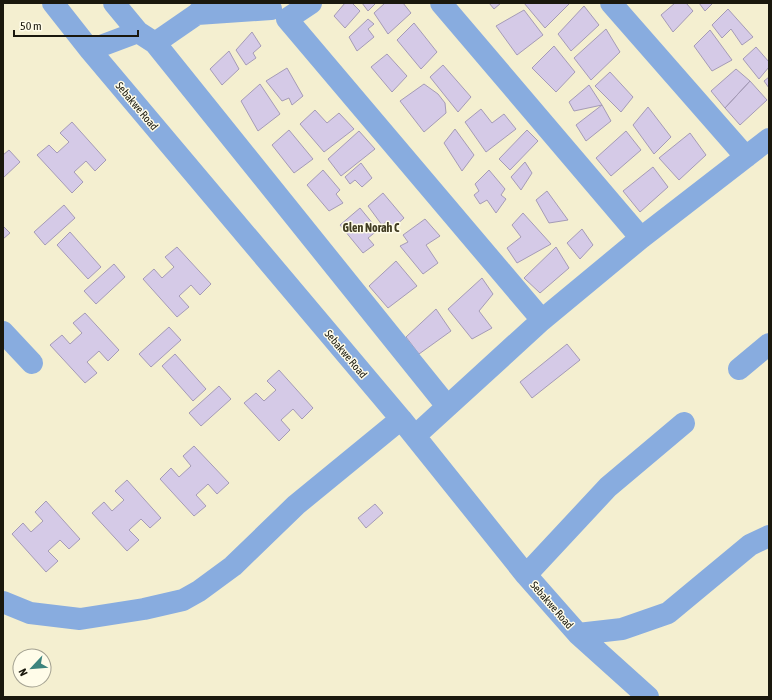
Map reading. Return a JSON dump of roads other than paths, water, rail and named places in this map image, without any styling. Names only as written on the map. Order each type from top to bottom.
[{"type":"street","name":"Sebakwe Road","points":[[52,3],[401,419],[526,575],[578,634],[648,697]]},
{"type":"street","points":[[114,3],[146,38],[447,406]]},
{"type":"street","points":[[90,50],[146,38],[202,9],[275,10],[311,3]]},
{"type":"street","points":[[441,3],[641,238]]},
{"type":"street","points":[[611,3],[746,157]]},
{"type":"street","points":[[275,10],[542,320]]},
{"type":"street","points":[[415,436],[542,320],[641,238],[769,138]]},
{"type":"street","points":[[3,332],[32,363]]},
{"type":"street","points":[[739,369],[769,344]]},
{"type":"street","points":[[3,602],[30,613],[80,619],[144,609],[183,600],[199,591],[233,566],[296,505],[401,419]]},
{"type":"street","points":[[526,575],[608,487],[684,423]]},
{"type":"street","points":[[578,634],[622,629],[668,613],[750,545],[769,536]]},
{"type":"district","name":"Glen Norah C","points":[[371,228]]}]
